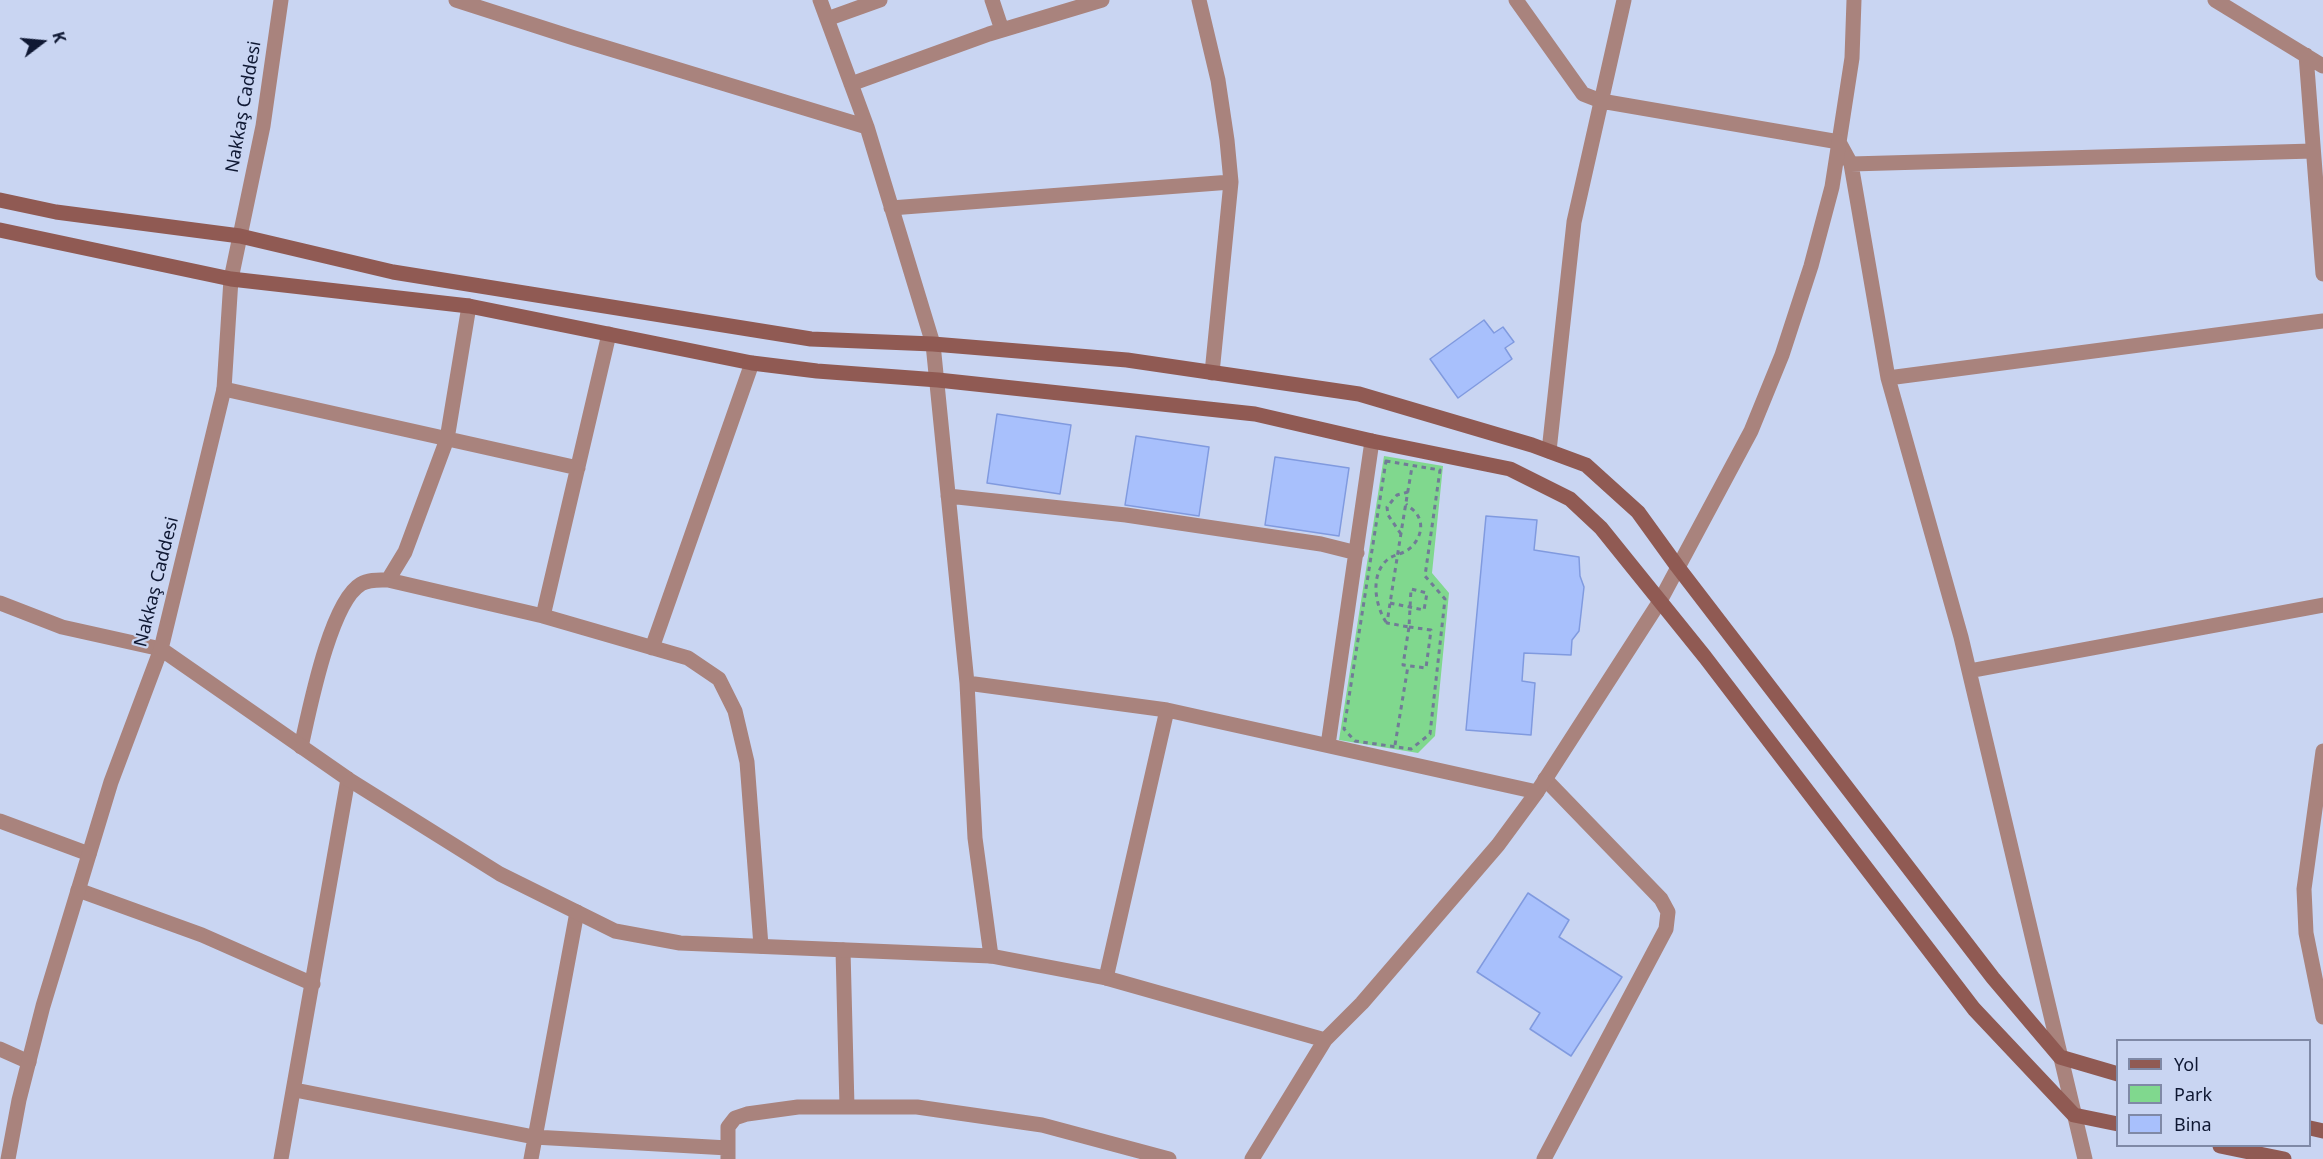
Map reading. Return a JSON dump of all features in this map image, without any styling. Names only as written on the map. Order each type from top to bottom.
[{"type":"main road","points":[[0,200],[56,212],[240,236],[393,272],[800,337],[933,344],[1127,360],[1359,394],[1549,451],[1586,465],[1638,512],[1993,978],[2060,1057],[2116,1073]]},
{"type":"main road","points":[[0,230],[231,279],[469,306],[752,363],[938,380],[1255,414],[1510,470],[1569,500],[1601,528],[1660,601],[1974,1009],[2073,1115],[2116,1124]]},
{"type":"main road","points":[[2225,1147],[2284,1159]]},
{"type":"street","name":"Nakkaş Caddesi","points":[[8,1159],[43,1006],[111,782],[161,648],[224,389],[231,279],[263,126],[281,0]]},
{"type":"street","points":[[456,0],[867,127]]},
{"type":"street","points":[[820,0],[867,127],[933,344],[967,683],[975,838],[991,956]]},
{"type":"street","points":[[827,19],[880,0]]},
{"type":"street","points":[[992,0],[1002,30]]},
{"type":"street","points":[[851,84],[1002,30],[1102,0]]},
{"type":"street","points":[[1199,0],[1218,80],[1231,182],[1212,372]]},
{"type":"street","points":[[1516,0],[1583,94],[1601,101],[1839,142]]},
{"type":"street","points":[[1549,451],[1574,222],[1624,0]]},
{"type":"street","points":[[1252,1159],[1325,1040],[1362,1003],[1451,901],[1498,845],[1537,792],[1660,601],[1752,431],[1782,355],[1811,266],[1832,187],[1852,58],[1854,0]]},
{"type":"street","points":[[2215,0],[2323,66]]},
{"type":"street","points":[[2306,55],[2323,274]]},
{"type":"street","points":[[1839,142],[1851,164],[1888,378],[1969,671],[2085,1159]]},
{"type":"street","points":[[1851,164],[2313,151]]},
{"type":"street","points":[[891,208],[1231,182]]},
{"type":"street","points":[[388,580],[405,552],[447,439],[469,306]]},
{"type":"street","points":[[1888,378],[2323,321]]},
{"type":"street","points":[[543,616],[609,334]]},
{"type":"street","points":[[652,648],[752,363]]},
{"type":"street","points":[[224,389],[578,468]]},
{"type":"street","points":[[1328,746],[1372,441]]},
{"type":"street","points":[[948,496],[1126,515],[1321,544],[1357,553]]},
{"type":"street","points":[[301,747],[323,656],[338,616],[348,598],[360,584],[372,580],[388,580],[543,616],[688,658],[719,679],[735,711],[747,762],[762,946]]},
{"type":"street","points":[[0,603],[62,627],[161,648],[348,779],[500,874],[615,931],[680,943],[991,956],[1106,978],[1325,1040]]},
{"type":"street","points":[[1969,671],[2323,605]]},
{"type":"street","points":[[967,683],[1167,710],[1537,792]]},
{"type":"street","points":[[1106,978],[1167,710]]},
{"type":"street","points":[[2323,750],[2304,889],[2306,933],[2323,1017]]},
{"type":"street","points":[[281,1159],[295,1090],[348,779]]},
{"type":"street","points":[[1544,1159],[1666,929],[1668,912],[1661,899],[1545,779]]},
{"type":"street","points":[[0,821],[89,854]]},
{"type":"street","points":[[78,890],[202,935],[313,984]]},
{"type":"street","points":[[531,1159],[577,912]]},
{"type":"street","points":[[843,950],[847,1107]]},
{"type":"street","points":[[0,1049],[29,1062]]},
{"type":"street","points":[[295,1090],[534,1137],[728,1154],[728,1127],[735,1118],[747,1114],[798,1107],[917,1107],[1042,1125],[1169,1159]]},
{"type":"path","points":[[1386,461],[1440,470],[1425,576],[1445,599],[1430,734],[1411,749],[1395,747],[1355,741],[1344,729],[1386,461]]},
{"type":"path","points":[[1387,623],[1412,465]]},
{"type":"path","points":[[1401,534],[1388,515],[1387,507],[1397,495],[1408,492]]},
{"type":"path","points":[[1390,603],[1409,608],[1424,610],[1426,593],[1411,589],[1409,608],[1408,627],[1403,665],[1426,668],[1431,630],[1408,627],[1387,623],[1381,614],[1376,592],[1382,566],[1388,559],[1415,544],[1420,533],[1421,522],[1417,514],[1406,504]]},
{"type":"path","points":[[1395,747],[1408,666]]},
{"type":"green space","points":[[1384,456],[1443,466],[1432,573],[1449,593],[1435,736],[1418,753],[1339,740]]},
{"type":"building","points":[[1484,320],[1494,333],[1503,327],[1514,342],[1505,348],[1512,359],[1458,398],[1430,359]]},
{"type":"building","points":[[997,414],[1071,425],[1060,494],[987,483]]},
{"type":"building","points":[[1136,436],[1209,447],[1199,516],[1125,505]]},
{"type":"building","points":[[1275,457],[1349,468],[1339,536],[1265,525]]},
{"type":"building","points":[[1486,516],[1537,520],[1534,550],[1579,557],[1580,576],[1584,587],[1579,631],[1572,640],[1571,655],[1524,653],[1522,681],[1535,683],[1531,735],[1466,730]]},
{"type":"building","points":[[1528,893],[1569,920],[1559,937],[1622,977],[1571,1056],[1530,1029],[1540,1013],[1477,972]]}]
